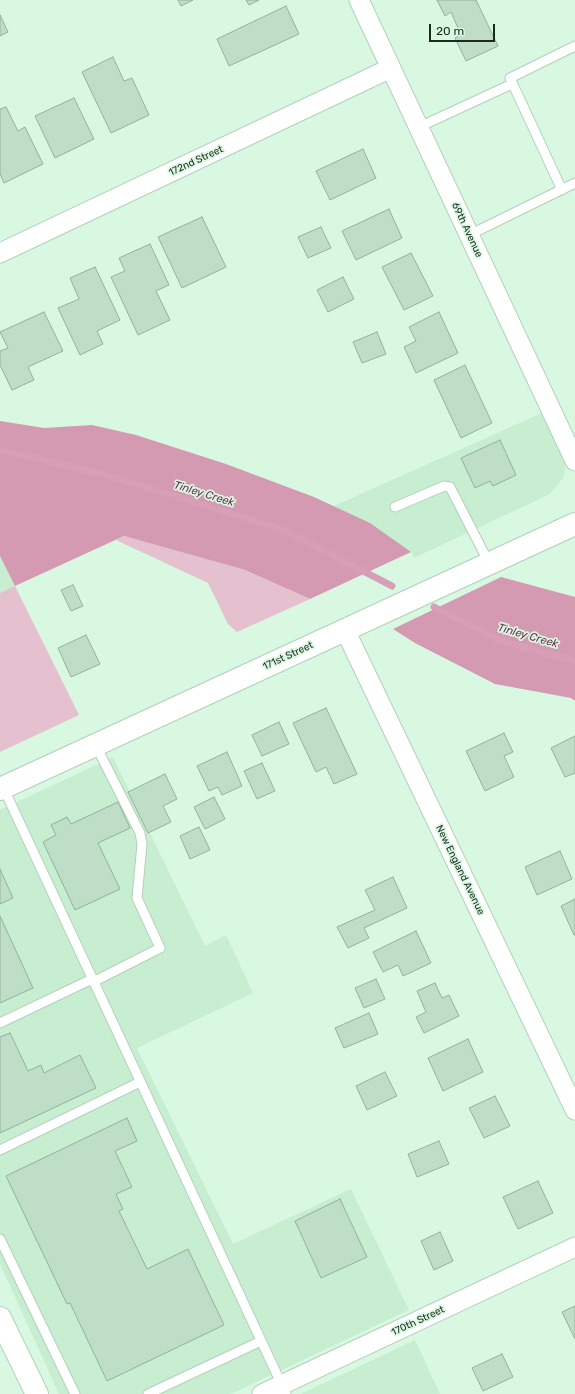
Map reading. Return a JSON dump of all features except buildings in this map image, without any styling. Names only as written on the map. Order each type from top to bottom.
[{"type":"street","name":"69th Avenue","points":[[359,0],[575,461]]},
{"type":"street","name":"172nd Street","points":[[0,253],[391,68]]},
{"type":"street","name":"171st Street","points":[[2,788],[575,524]]},
{"type":"street","name":"New England Avenue","points":[[345,630],[575,1110]]},
{"type":"street","name":"170th Street","points":[[262,1394],[284,1389],[575,1247]]},
{"type":"street","points":[[0,1318],[37,1394]]},
{"type":"lane","points":[[562,190],[510,78],[575,46]]},
{"type":"lane","points":[[419,127],[512,84]]},
{"type":"lane","points":[[469,234],[575,183]]},
{"type":"lane","points":[[395,507],[444,486],[450,487],[489,563]]},
{"type":"lane","points":[[0,1023],[160,948],[137,898],[142,844],[140,833],[95,744]]},
{"type":"lane","points":[[2,788],[284,1389]]},
{"type":"lane","points":[[0,1150],[140,1082]]},
{"type":"lane","points":[[0,1239],[74,1394]]},
{"type":"lane","points":[[148,1394],[261,1341]]},
{"type":"shaded area","points":[[544,412],[566,456],[564,477],[550,494],[414,558],[411,552],[334,506]]},
{"type":"shaded area","points":[[0,421],[44,428],[92,425],[136,435],[226,464],[314,497],[370,523],[411,552],[310,599],[245,570],[124,536],[15,586],[0,556]]},
{"type":"shaded area","points":[[124,536],[245,570],[310,599],[237,632],[228,624],[208,583],[116,540]]},
{"type":"shaded area","points":[[0,556],[15,586],[0,593]]},
{"type":"shaded area","points":[[501,577],[575,597],[575,701],[571,698],[495,684],[415,643],[393,629]]},
{"type":"shaded area","points":[[15,586],[79,715],[0,752],[0,593]]},
{"type":"shaded area","points":[[113,757],[205,946],[226,935],[253,993],[137,1048],[233,1244],[351,1189],[409,1310],[231,1394],[59,1394],[0,1264],[0,810]]},
{"type":"shaded area","points":[[415,1340],[440,1394],[301,1394]]},
{"type":"waterway","name":"Tinley Creek","points":[[0,450],[103,474],[284,530],[392,586]]},
{"type":"waterway","name":"Tinley Creek","points":[[434,607],[500,641],[575,661]]}]
